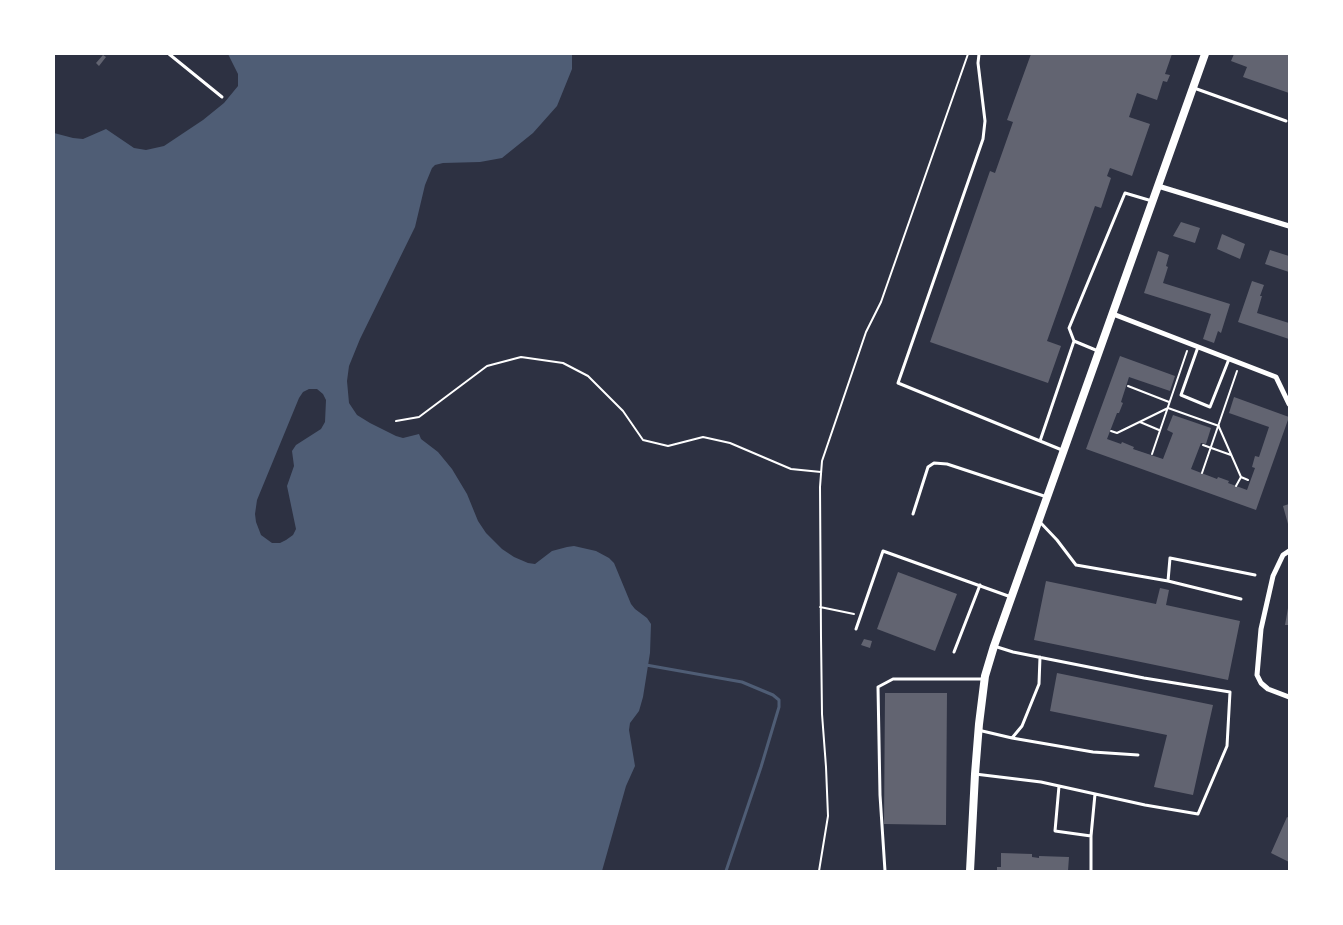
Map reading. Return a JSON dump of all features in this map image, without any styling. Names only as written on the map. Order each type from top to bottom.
[{"type":"street","points":[[970,871],[978,730],[985,680],[994,646],[1205,54]]},
{"type":"street","points":[[1158,186],[1289,226]]},
{"type":"street","points":[[1112,314],[1276,377],[1289,404]]},
{"type":"street","points":[[1289,551],[1283,556],[1272,576],[1261,629],[1257,675],[1261,684],[1268,689],[1289,696]]},
{"type":"lane","points":[[170,54],[222,97]]},
{"type":"lane","points":[[979,54],[978,63],[985,121],[983,139],[898,383],[1064,451]]},
{"type":"lane","points":[[1193,88],[1286,121]]},
{"type":"lane","points":[[1040,441],[1074,341],[1069,328],[1125,193],[1152,201]]},
{"type":"lane","points":[[1074,341],[1099,351]]},
{"type":"lane","points":[[1198,346],[1182,395],[1210,407],[1229,359]]},
{"type":"lane","points":[[913,514],[928,467],[934,463],[946,464],[1047,497]]},
{"type":"lane","points":[[1039,521],[1057,540],[1076,565],[1168,581],[1241,599]]},
{"type":"lane","points":[[856,629],[883,551],[1012,597]]},
{"type":"lane","points":[[1168,581],[1170,558],[1255,575]]},
{"type":"lane","points":[[954,652],[980,585]]},
{"type":"lane","points":[[975,774],[1041,782],[1145,806],[1198,814],[1227,746],[1230,692],[1144,678],[994,646]]},
{"type":"lane","points":[[1012,738],[1022,726],[1038,684],[1040,657]]},
{"type":"lane","points":[[885,871],[880,795],[878,687],[894,679],[985,680]]},
{"type":"lane","points":[[978,730],[1093,752],[1138,756]]},
{"type":"lane","points":[[1060,786],[1055,831],[1091,836]]},
{"type":"lane","points":[[1091,871],[1091,836],[1095,794]]},
{"type":"path","points":[[819,871],[828,816],[822,714],[820,607],[822,461],[866,332],[881,302],[968,54]]},
{"type":"path","points":[[1152,454],[1187,351]]},
{"type":"path","points":[[396,421],[419,417],[487,366],[521,357],[563,363],[588,376],[624,411],[643,440],[668,446],[703,437],[730,443],[792,469],[821,472]]},
{"type":"path","points":[[1202,473],[1237,371]]},
{"type":"path","points":[[1128,386],[1169,402]]},
{"type":"path","points":[[1111,431],[1117,433],[1168,408],[1218,425],[1241,477],[1248,480]]},
{"type":"path","points":[[1140,422],[1159,430]]},
{"type":"path","points":[[1203,445],[1231,455]]},
{"type":"path","points":[[1236,486],[1241,477]]},
{"type":"path","points":[[820,607],[861,616]]},
{"type":"water","points":[[228,54],[572,54],[572,69],[557,106],[533,133],[502,158],[480,162],[443,163],[432,168],[425,185],[415,227],[360,339],[349,366],[347,381],[349,403],[357,415],[396,436],[403,438],[419,434],[421,439],[438,452],[452,469],[467,494],[478,521],[486,533],[502,549],[514,557],[535,564],[552,551],[567,547],[574,546],[596,551],[614,563],[631,604],[651,624],[650,653],[643,697],[639,711],[630,723],[629,730],[635,766],[626,786],[602,871],[54,871],[54,133],[83,139],[106,129],[134,148],[146,150],[164,146],[203,120],[224,103],[238,86],[238,74]],"holes":[[[309,389],[317,389],[326,400],[325,422],[321,429],[296,445],[292,451],[294,466],[287,486],[296,529],[293,535],[286,540],[280,543],[272,543],[261,535],[256,522],[257,500],[299,398],[303,392]]]},
{"type":"building","points":[[1031,54],[1172,54],[1165,74],[1170,75],[1167,82],[1163,81],[1157,100],[1137,93],[1129,117],[1150,124],[1132,176],[1110,168],[1107,176],[1111,178],[1101,208],[1095,206],[1047,341],[1061,346],[1048,383],[930,342],[990,171],[995,173],[1013,122],[1007,120]]},
{"type":"building","points":[[1234,54],[1289,54],[1289,93],[1243,77],[1247,67],[1231,61]]},
{"type":"building","points":[[103,55],[106,57],[99,66],[96,63]]},
{"type":"building","points":[[1181,222],[1200,228],[1195,243],[1173,236]]},
{"type":"building","points":[[1222,234],[1245,244],[1240,259],[1217,249]]},
{"type":"building","points":[[1270,250],[1289,256],[1289,272],[1265,264]]},
{"type":"building","points":[[1158,251],[1169,255],[1166,266],[1168,267],[1163,283],[1230,304],[1221,333],[1218,331],[1214,343],[1203,339],[1211,314],[1144,293]]},
{"type":"building","points":[[1252,281],[1264,285],[1257,313],[1289,323],[1289,339],[1238,322]]},
{"type":"building","points":[[1120,356],[1175,376],[1170,391],[1129,377],[1121,402],[1123,403],[1107,439],[1121,444],[1122,442],[1134,447],[1133,449],[1163,459],[1173,433],[1167,430],[1173,415],[1211,428],[1206,444],[1201,443],[1191,469],[1217,479],[1218,477],[1229,481],[1228,483],[1247,490],[1255,468],[1252,467],[1255,456],[1259,457],[1269,427],[1229,413],[1234,397],[1289,417],[1256,510],[1086,449]]},
{"type":"building","points":[[1289,504],[1289,523],[1288,524],[1283,506]]},
{"type":"building","points":[[898,572],[957,594],[935,651],[877,629]]},
{"type":"building","points":[[1046,581],[1156,604],[1160,588],[1169,590],[1166,605],[1240,621],[1228,680],[1034,640]]},
{"type":"building","points":[[1288,608],[1289,625],[1285,625]]},
{"type":"building","points":[[864,639],[872,641],[870,648],[861,645]]},
{"type":"building","points":[[1057,673],[1213,705],[1193,795],[1154,787],[1167,735],[1050,711]]},
{"type":"building","points":[[885,693],[947,693],[946,825],[884,824]]},
{"type":"building","points":[[1287,817],[1289,818],[1289,862],[1271,853]]},
{"type":"building","points":[[1001,853],[1032,854],[1032,857],[1039,858],[1039,856],[1069,857],[1068,871],[997,871],[997,867],[1001,867]]},
{"type":"waterway","points":[[646,665],[742,682],[773,695],[779,700],[779,707],[761,767],[726,871]]}]
